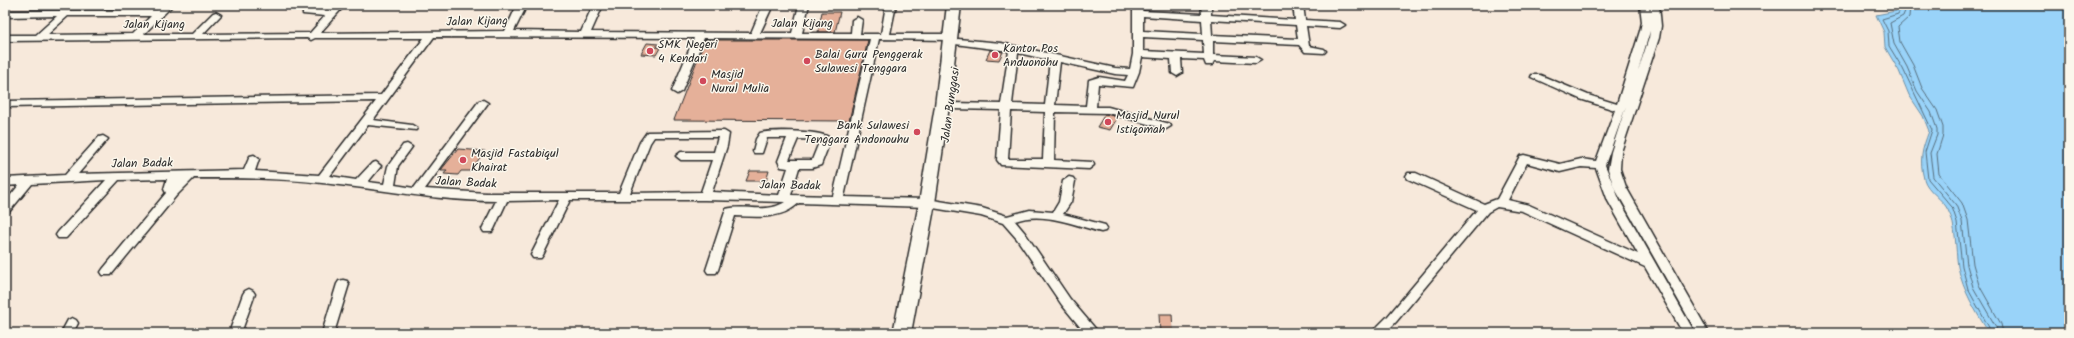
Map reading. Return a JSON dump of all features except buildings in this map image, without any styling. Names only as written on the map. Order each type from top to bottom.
[{"type":"highway","name":"Jalan Bunggasi","points":[[931,203],[951,106],[954,5]]},
{"type":"highway","name":"Jalan Bunggasi","points":[[931,203],[954,40],[961,5]]},
{"type":"highway","points":[[902,333],[931,203]]},
{"type":"highway","points":[[911,333],[931,203]]},
{"type":"street","points":[[8,14],[22,5]]},
{"type":"street","points":[[49,14],[59,5]]},
{"type":"street","points":[[120,14],[129,5]]},
{"type":"street","points":[[134,38],[168,5]]},
{"type":"street","points":[[311,37],[340,5]]},
{"type":"street","points":[[508,34],[522,5]]},
{"type":"street","points":[[585,34],[598,5]]},
{"type":"street","points":[[754,36],[768,5]]},
{"type":"street","points":[[796,37],[804,5]]},
{"type":"street","points":[[838,199],[880,37],[890,5]]},
{"type":"street","points":[[1206,5],[1209,60]]},
{"type":"street","points":[[1298,5],[1303,42],[1306,49],[1321,51]]},
{"type":"street","points":[[1645,5],[1647,22],[1645,31],[1600,165],[1614,201],[1689,333]]},
{"type":"street","points":[[1654,5],[1656,26],[1654,38],[1616,152],[1614,169],[1620,188],[1703,333]]},
{"type":"street","points":[[1091,110],[1093,82],[1099,80],[1129,85],[1138,54],[1137,9],[1207,17],[1340,24]]},
{"type":"street","points":[[306,12],[332,13]]},
{"type":"street","points":[[8,14],[160,13]]},
{"type":"street","points":[[39,37],[65,14]]},
{"type":"street","points":[[194,37],[216,15]]},
{"type":"street","points":[[855,36],[857,20]]},
{"type":"street","name":"Jalan Kijang","points":[[5,38],[311,37],[508,34],[796,37],[855,36],[954,40],[1014,49],[1115,71],[1134,72]]},
{"type":"street","points":[[1137,34],[1208,36],[1303,42]]},
{"type":"street","points":[[322,179],[367,122],[431,35]]},
{"type":"street","points":[[677,91],[700,36]]},
{"type":"street","points":[[1014,49],[1006,107],[1002,161],[1088,164]]},
{"type":"street","points":[[1138,54],[1250,63]]},
{"type":"street","points":[[1176,56],[1177,73]]},
{"type":"street","points":[[1048,163],[1050,108],[1055,58]]},
{"type":"street","points":[[1536,77],[1584,97],[1620,108]]},
{"type":"street","points":[[5,104],[384,98]]},
{"type":"street","points":[[417,192],[483,103]]},
{"type":"street","points":[[951,106],[1113,111],[1166,126]]},
{"type":"street","points":[[367,122],[412,128]]},
{"type":"street","points":[[622,197],[645,142],[651,134],[724,134],[725,138],[705,196]]},
{"type":"street","points":[[758,151],[761,139],[766,134],[794,135],[823,137],[826,139],[816,162],[810,164],[786,164],[783,162],[794,135]]},
{"type":"street","points":[[68,179],[103,139]]},
{"type":"street","points":[[389,188],[393,166],[407,147]]},
{"type":"street","points":[[681,156],[718,156]]},
{"type":"street","points":[[248,174],[254,159]]},
{"type":"street","points":[[1501,202],[1524,159],[1560,168],[1581,163],[1600,165]]},
{"type":"street","points":[[784,198],[795,164]]},
{"type":"street","points":[[359,184],[376,166]]},
{"type":"street","name":"Jalan Badak","points":[[5,182],[116,176],[248,174],[322,179],[417,192],[503,197],[705,196],[931,203],[987,213],[1007,220]]},
{"type":"street","points":[[172,193],[170,189],[173,175]]},
{"type":"street","points":[[107,272],[172,193],[191,175]]},
{"type":"street","points":[[62,234],[116,176]]},
{"type":"street","points":[[1412,176],[1484,210]]},
{"type":"street","points":[[5,209],[29,181]]},
{"type":"street","points":[[1057,215],[1065,202],[1069,181]]},
{"type":"street","points":[[488,229],[503,197]]},
{"type":"street","points":[[537,255],[566,197]]},
{"type":"street","points":[[712,270],[736,197]]},
{"type":"street","points":[[730,212],[772,213],[785,210],[797,198]]},
{"type":"street","points":[[1377,333],[1392,319],[1484,210],[1492,203],[1501,202],[1533,211],[1650,264]]},
{"type":"street","points":[[1093,333],[1066,302],[1021,236],[1007,220],[1027,214],[1057,215],[1101,228]]},
{"type":"street","points":[[328,333],[343,284]]},
{"type":"street","points":[[235,333],[249,294]]},
{"type":"street","points":[[1675,307],[1688,307]]},
{"type":"water","points":[[1891,5],[2069,5],[2069,333],[1989,333],[1975,309],[1960,276],[1951,217],[1946,206],[1928,187],[1924,179],[1922,155],[1929,131],[1923,116],[1909,95],[1899,71],[1885,47],[1884,32],[1876,15],[1896,11]]},
{"type":"place","name":"SMK Negeri 4 Kendari","points":[[650,51]]},
{"type":"place","name":"Kantor Pos Anduonohu","points":[[995,55]]},
{"type":"place","name":"Balai Guru Penggerak Sulawesi Tenggara","points":[[807,61]]},
{"type":"place","name":"Masjid Nurul Mulia","points":[[703,81]]},
{"type":"place","name":"Masjid Nurul Istiqomah","points":[[1108,122]]},
{"type":"place","name":"Bank Sulawesi Tenggara Andonouhu","points":[[917,132]]},
{"type":"place","name":"Masjid Fastabiqul Khairat","points":[[463,160]]}]
